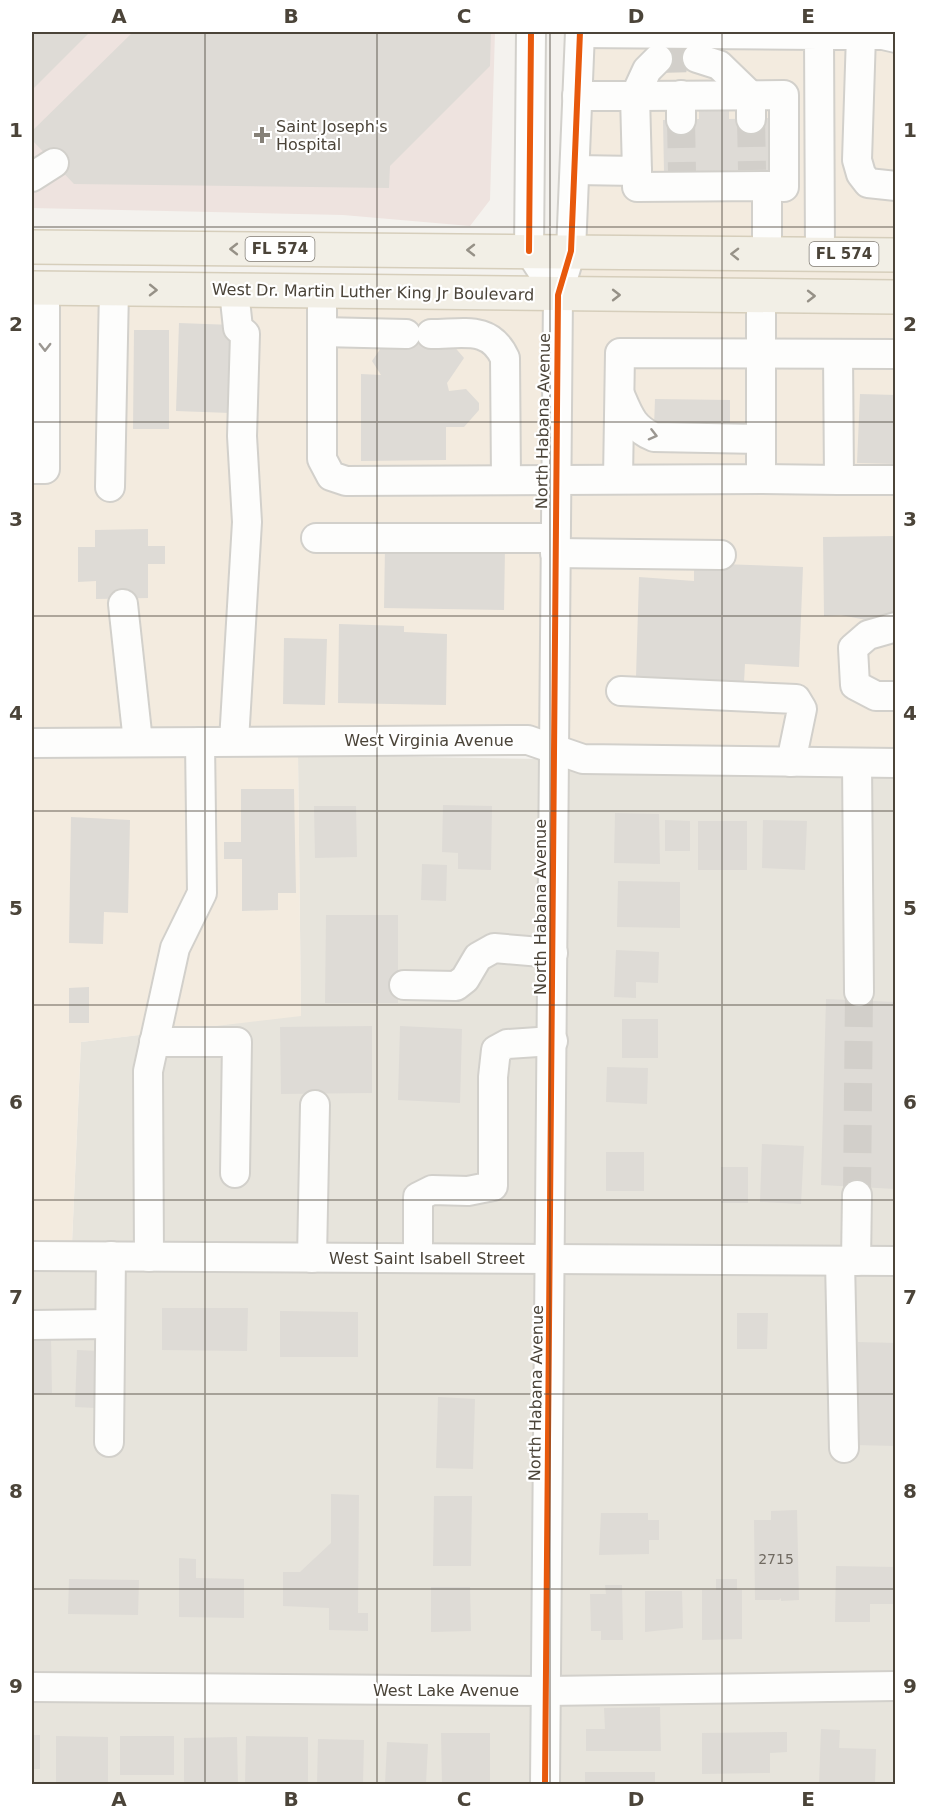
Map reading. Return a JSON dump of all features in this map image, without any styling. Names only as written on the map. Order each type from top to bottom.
[{"type":"main road","name":"FL 574","points":[[32,247],[896,255]]},
{"type":"main road","name":"West Dr. Martin Luther King Jr Boulevard","points":[[38,288],[896,297]]},
{"type":"street","points":[[531,32],[529,251],[558,295]]},
{"type":"street","points":[[580,32],[819,33],[896,38]]},
{"type":"street","name":"North Habana Avenue","points":[[545,1785],[558,295],[571,251],[580,32]]},
{"type":"street","points":[[819,33],[820,254]]},
{"type":"street","points":[[861,35],[857,159],[861,174],[867,183],[896,186]]},
{"type":"street","points":[[697,57],[719,64],[751,107]]},
{"type":"street","points":[[577,96],[635,96],[681,108],[751,107],[784,95],[784,187],[757,181],[683,180],[637,187],[635,96],[647,70],[658,59]]},
{"type":"street","points":[[576,170],[637,171]]},
{"type":"street","points":[[757,181],[767,255]]},
{"type":"street","points":[[32,469],[45,469],[38,288]]},
{"type":"street","points":[[110,486],[114,289]]},
{"type":"street","points":[[234,291],[238,328],[245,334],[242,436],[247,522],[234,741]]},
{"type":"street","points":[[322,292],[322,459],[331,476],[346,481],[555,478],[896,480]]},
{"type":"street","points":[[761,296],[761,480]]},
{"type":"street","points":[[322,332],[487,335],[499,345],[505,358],[506,479]]},
{"type":"street","points":[[618,479],[620,353],[896,354]]},
{"type":"street","points":[[838,354],[839,480]]},
{"type":"street","points":[[619,392],[629,417],[639,431],[654,437],[761,439]]},
{"type":"street","points":[[316,537],[555,545],[721,555]]},
{"type":"street","points":[[123,604],[138,742]]},
{"type":"street","points":[[896,627],[867,635],[853,648],[855,685],[876,696],[896,696]]},
{"type":"street","points":[[621,691],[796,699],[802,709],[792,762]]},
{"type":"street","name":"West Virginia Avenue","points":[[32,743],[528,740],[584,759],[896,763]]},
{"type":"street","points":[[149,1257],[148,1071],[175,948],[202,893],[200,742]]},
{"type":"street","points":[[857,763],[859,992]]},
{"type":"street","points":[[404,985],[456,986],[465,979],[478,957],[494,948],[553,953]]},
{"type":"street","points":[[418,1258],[418,1197],[432,1190],[468,1191],[493,1186],[493,1077],[496,1050],[507,1044],[553,1041]]},
{"type":"street","points":[[153,1042],[237,1042],[235,1173]]},
{"type":"street","points":[[312,1258],[315,1106]]},
{"type":"street","points":[[844,1448],[848,1261],[857,1195]]},
{"type":"street","name":"West Saint Isabell Street","points":[[32,1256],[896,1261]]},
{"type":"street","points":[[109,1442],[111,1256]]},
{"type":"street","points":[[32,1324],[110,1324]]},
{"type":"street","name":"West Lake Avenue","points":[[32,1687],[546,1691],[896,1686]]},
{"type":"shaded area","name":"Saint Joseph's Hospital","points":[[32,32],[495,32],[490,200],[470,226],[343,215],[32,208]]},
{"type":"shaded area","points":[[592,32],[895,32],[895,241],[584,238]]},
{"type":"shaded area","points":[[580,265],[896,269],[895,283],[575,281]]},
{"type":"shaded area","points":[[32,302],[545,308],[543,731],[32,729]]},
{"type":"shaded area","points":[[569,308],[895,310],[895,750],[586,746],[567,739]]},
{"type":"shaded area","points":[[298,755],[543,759],[539,1246],[72,1243],[81,1042],[301,1015]]},
{"type":"shaded area","points":[[298,755],[301,1016],[81,1042],[72,1243],[32,1242],[32,757]]},
{"type":"shaded area","points":[[567,768],[895,777],[895,1247],[563,1246]]},
{"type":"shaded area","points":[[32,1269],[539,1273],[534,1677],[32,1673]]},
{"type":"shaded area","points":[[563,1273],[895,1275],[895,1673],[558,1677]]},
{"type":"shaded area","points":[[895,1700],[895,1784],[557,1784],[558,1705]]},
{"type":"shaded area","points":[[32,1701],[534,1705],[533,1784],[32,1784]]},
{"type":"building","points":[[32,32],[90,32],[32,90]]},
{"type":"building","name":"Saint Joseph's Hospital","points":[[133,32],[491,32],[490,66],[390,166],[389,188],[74,184],[32,140],[32,131]]},
{"type":"building","points":[[697,44],[697,71],[658,72],[657,45]]},
{"type":"building","points":[[729,106],[729,119],[768,118],[768,170],[664,172],[663,120],[699,119],[699,107]]},
{"type":"building","points":[[179,323],[233,325],[230,413],[176,411]]},
{"type":"building","points":[[410,327],[452,344],[464,358],[447,383],[449,391],[466,389],[479,403],[479,410],[464,427],[446,427],[446,460],[361,461],[361,374],[381,375],[372,361],[385,342]]},
{"type":"building","points":[[134,330],[169,330],[169,429],[133,429]]},
{"type":"building","points":[[860,394],[896,395],[896,464],[857,463]]},
{"type":"building","points":[[655,399],[730,400],[730,427],[654,427]]},
{"type":"building","points":[[148,529],[148,546],[165,546],[165,564],[148,564],[148,598],[96,599],[96,581],[78,582],[78,547],[95,547],[95,530]]},
{"type":"building","points":[[896,536],[896,615],[866,620],[841,615],[824,616],[823,537]]},
{"type":"building","points":[[385,547],[505,549],[504,610],[384,608]]},
{"type":"building","points":[[694,563],[803,567],[799,667],[745,664],[744,682],[636,677],[639,577],[694,581]]},
{"type":"building","points":[[339,624],[404,626],[404,632],[447,634],[446,705],[338,703]]},
{"type":"building","points":[[284,638],[327,639],[325,705],[283,704]]},
{"type":"building","points":[[241,789],[294,789],[296,893],[278,893],[278,910],[242,911],[242,859],[224,859],[224,842],[241,842]]},
{"type":"building","points":[[443,805],[492,806],[491,870],[458,869],[458,853],[442,852]]},
{"type":"building","points":[[314,806],[356,806],[357,857],[315,858]]},
{"type":"building","points":[[615,813],[659,814],[660,864],[614,863]]},
{"type":"building","points":[[71,817],[130,820],[128,913],[104,912],[103,944],[69,943]]},
{"type":"building","points":[[665,820],[690,821],[690,851],[665,851]]},
{"type":"building","points":[[763,820],[807,821],[805,870],[762,868]]},
{"type":"building","points":[[698,821],[747,821],[747,870],[698,870]]},
{"type":"building","points":[[422,864],[447,865],[446,901],[421,900]]},
{"type":"building","points":[[618,881],[680,882],[680,928],[617,927]]},
{"type":"building","points":[[326,915],[398,915],[398,1003],[325,1003]]},
{"type":"building","points":[[616,950],[659,952],[658,983],[636,982],[636,998],[614,997]]},
{"type":"building","points":[[89,987],[89,1023],[69,1023],[69,988]]},
{"type":"building","points":[[826,999],[896,1002],[896,1189],[821,1185]]},
{"type":"building","points":[[622,1019],[658,1019],[658,1058],[622,1058]]},
{"type":"building","points":[[372,1026],[372,1093],[281,1094],[280,1027]]},
{"type":"building","points":[[400,1026],[462,1029],[460,1103],[398,1100]]},
{"type":"building","points":[[607,1067],[648,1068],[647,1104],[606,1102]]},
{"type":"building","points":[[762,1144],[804,1146],[801,1204],[760,1202]]},
{"type":"building","points":[[606,1152],[644,1152],[644,1191],[606,1191]]},
{"type":"building","points":[[721,1167],[748,1167],[748,1203],[721,1203]]},
{"type":"building","points":[[162,1308],[248,1308],[247,1351],[162,1350]]},
{"type":"building","points":[[280,1311],[358,1312],[358,1357],[280,1357]]},
{"type":"building","points":[[737,1313],[768,1313],[767,1349],[737,1349]]},
{"type":"building","points":[[51,1337],[52,1393],[32,1394],[32,1338]]},
{"type":"building","points":[[858,1342],[896,1343],[896,1446],[855,1445]]},
{"type":"building","points":[[77,1350],[98,1351],[96,1408],[75,1407]]},
{"type":"building","points":[[438,1397],[475,1399],[473,1469],[436,1468]]},
{"type":"building","points":[[331,1494],[359,1495],[358,1613],[368,1613],[368,1631],[329,1630],[329,1608],[283,1606],[283,1572],[300,1572],[331,1543]]},
{"type":"building","points":[[434,1496],[472,1496],[471,1566],[433,1566]]},
{"type":"building","points":[[797,1510],[799,1600],[781,1601],[781,1598],[779,1600],[755,1600],[754,1520],[771,1520],[771,1511]]},
{"type":"building","points":[[601,1513],[648,1513],[648,1520],[659,1520],[659,1540],[649,1540],[649,1554],[599,1555]]},
{"type":"building","points":[[179,1558],[196,1559],[196,1578],[244,1579],[244,1618],[179,1617]]},
{"type":"building","points":[[836,1566],[896,1567],[896,1604],[870,1604],[870,1622],[835,1622]]},
{"type":"building","points":[[69,1579],[139,1580],[138,1615],[68,1614]]},
{"type":"building","points":[[716,1579],[737,1579],[737,1590],[742,1590],[742,1639],[702,1640],[702,1590],[716,1590]]},
{"type":"building","points":[[605,1585],[622,1585],[623,1640],[601,1640],[601,1631],[591,1631],[590,1594],[606,1594]]},
{"type":"building","points":[[431,1587],[470,1587],[471,1631],[431,1632]]},
{"type":"building","points":[[645,1591],[682,1591],[683,1628],[645,1632]]},
{"type":"building","points":[[660,1707],[661,1751],[586,1751],[586,1729],[605,1729],[604,1708]]},
{"type":"building","points":[[821,1729],[840,1730],[839,1748],[876,1749],[875,1784],[819,1784]]},
{"type":"building","points":[[787,1732],[787,1752],[770,1753],[770,1773],[702,1774],[702,1733]]},
{"type":"building","points":[[441,1733],[490,1733],[490,1784],[442,1784]]},
{"type":"building","points":[[32,1735],[40,1735],[40,1769],[32,1769]]},
{"type":"building","points":[[56,1736],[108,1737],[108,1784],[56,1784]]},
{"type":"building","points":[[120,1736],[174,1736],[174,1775],[120,1775]]},
{"type":"building","points":[[246,1736],[308,1737],[308,1784],[245,1784]]},
{"type":"building","points":[[237,1737],[238,1784],[184,1784],[184,1738]]},
{"type":"building","points":[[318,1739],[364,1740],[363,1784],[317,1784]]},
{"type":"building","points":[[387,1742],[428,1744],[426,1784],[385,1784]]},
{"type":"building","points":[[585,1772],[655,1772],[655,1784],[585,1784]]},
{"type":"tunnel","points":[[658,59],[697,58]]},
{"type":"tunnel","points":[[751,119],[752,170]]},
{"type":"tunnel","points":[[681,120],[682,172]]},
{"type":"tunnel","points":[[857,1195],[859,992]]},
{"type":"cycle path","points":[[529,251],[531,32]]},
{"type":"cycle path","points":[[545,1784],[558,295],[571,251],[580,32]]},
{"type":"place","name":"Saint Joseph's Hospital","points":[[262,135]]}]
